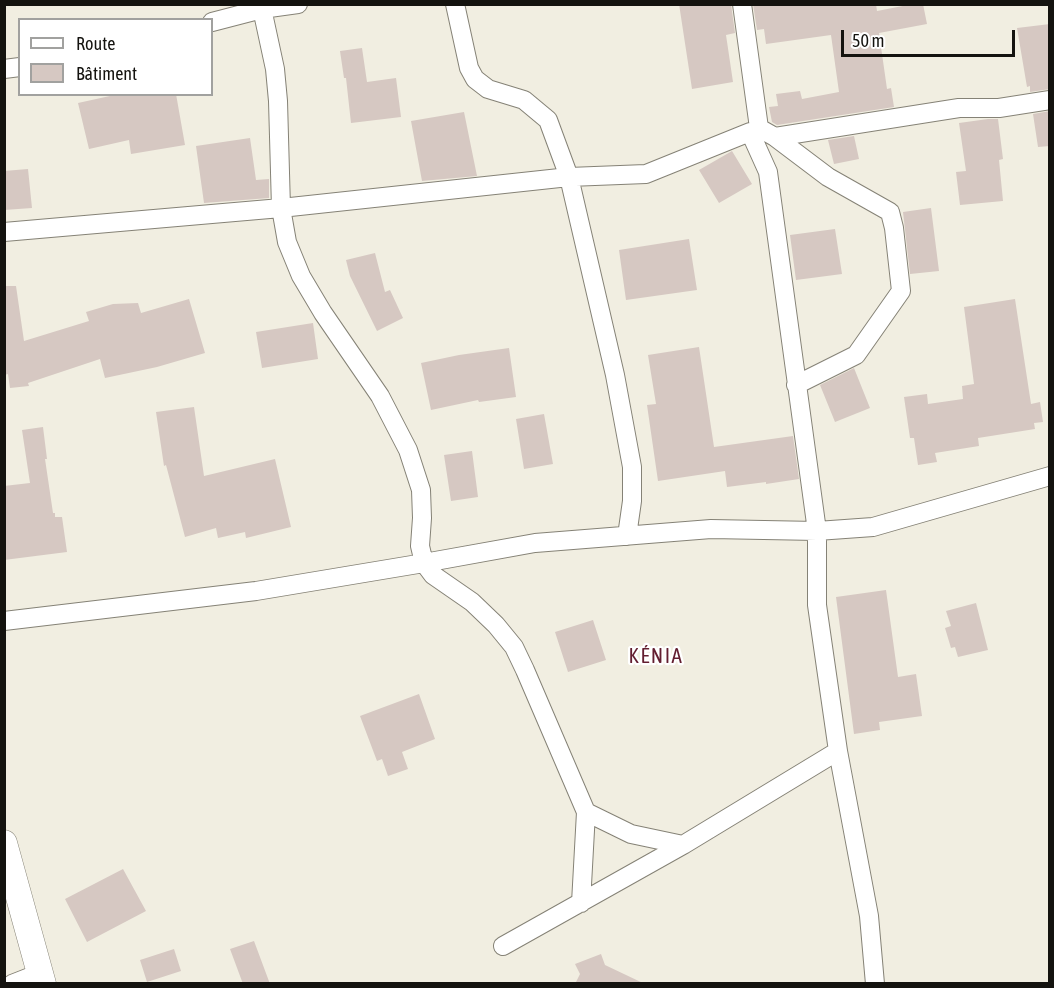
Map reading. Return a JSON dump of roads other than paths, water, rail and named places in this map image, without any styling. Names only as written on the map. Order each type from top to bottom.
[{"type":"street","points":[[213,22],[262,7],[298,4]]},
{"type":"street","points":[[456,4],[469,68],[475,79],[488,89],[524,100],[548,120],[569,177],[615,375],[632,467],[632,501],[627,536]]},
{"type":"street","points":[[742,4],[759,128],[775,137],[828,177],[890,212],[894,228],[901,291],[856,355],[796,385]]},
{"type":"street","points":[[262,7],[277,91],[281,208],[287,242],[301,276],[323,313],[380,396],[408,450],[422,490],[420,546],[424,563],[433,574],[472,602],[496,625],[514,647],[586,812],[581,903]]},
{"type":"street","points":[[775,137],[959,108],[999,108],[1050,100]]},
{"type":"street","points":[[4,232],[281,208],[569,177],[645,174],[750,132],[768,172],[817,531],[817,605],[838,752],[869,916],[875,984]]},
{"type":"street","points":[[4,621],[256,591],[535,543],[711,529],[817,531],[873,527],[1050,476]]},
{"type":"street","points":[[503,946],[683,846],[838,752]]},
{"type":"street","points":[[586,812],[631,834],[683,846]]},
{"type":"street","points":[[4,843],[42,978],[12,984]]},
{"type":"district","name":"KÉNIA","points":[[656,656]]}]
